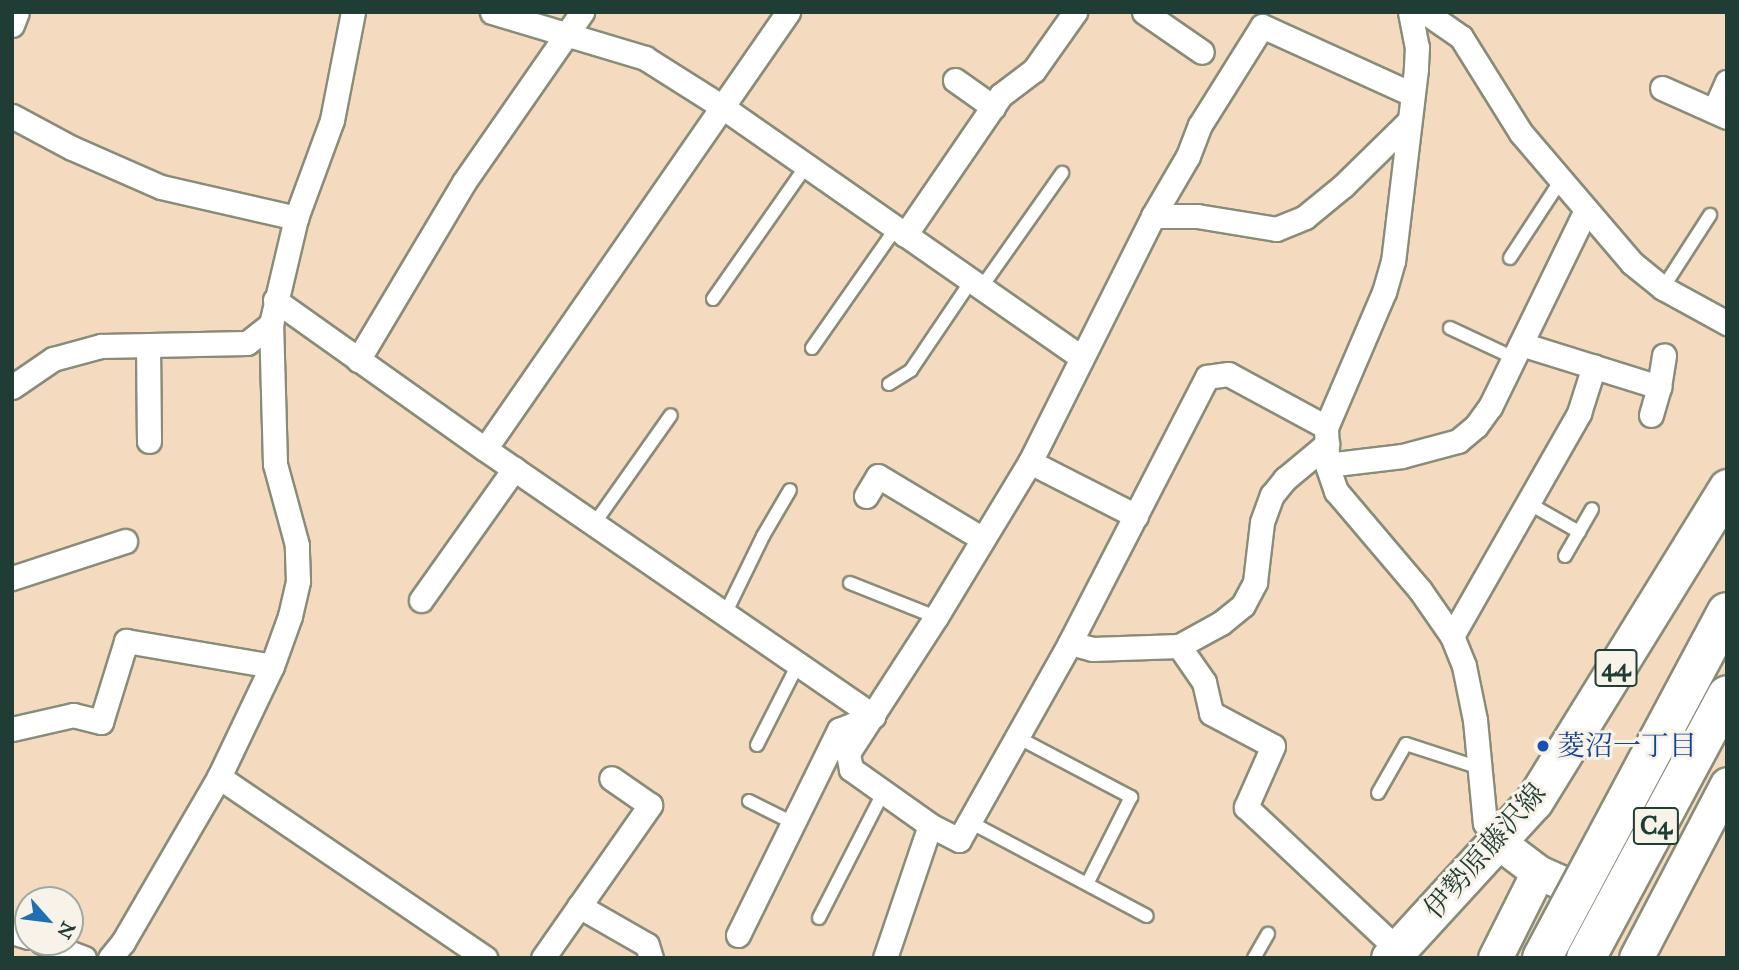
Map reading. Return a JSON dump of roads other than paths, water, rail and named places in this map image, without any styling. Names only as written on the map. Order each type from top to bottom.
[{"type":"highway","name":"C4","points":[[1542,958],[1727,612]]},
{"type":"highway","name":"C4","points":[[1586,958],[1727,695]]},
{"type":"main road","name":"伊勢原藤沢線","points":[[1393,954],[1534,801],[1727,488]]},
{"type":"street","points":[[12,25],[17,12]]},
{"type":"street","points":[[110,958],[124,942],[219,777],[272,666],[290,616],[298,580],[297,545],[275,464],[271,324],[296,218],[332,120],[353,12]]},
{"type":"street","points":[[492,12],[645,58],[721,106],[1081,358]]},
{"type":"street","points":[[358,360],[464,182],[582,12]]},
{"type":"street","points":[[485,449],[788,12]]},
{"type":"street","points":[[901,232],[1001,95],[1034,70],[1075,12]]},
{"type":"street","points":[[1144,12],[1202,52]]},
{"type":"street","points":[[1070,643],[1092,649],[1179,646],[1221,623],[1243,605],[1255,582],[1262,522],[1272,495],[1284,479],[1327,445],[1393,261],[1417,47],[1410,12]]},
{"type":"street","points":[[1424,12],[1461,37],[1521,132],[1632,263],[1663,288],[1727,323]]},
{"type":"street","points":[[1412,94],[1262,26],[1200,125],[1188,156],[1153,216],[1030,462],[849,753],[852,769],[930,825],[959,840],[1019,738],[1070,643],[1207,377],[1228,374],[1327,445],[1402,456],[1458,441],[1476,426],[1490,407],[1586,210]]},
{"type":"street","points":[[955,80],[993,107]]},
{"type":"street","points":[[1662,88],[1720,114],[1727,82]]},
{"type":"street","points":[[12,116],[72,148],[161,187],[296,218]]},
{"type":"street","points":[[1153,216],[1197,216],[1276,229],[1305,217],[1408,122]]},
{"type":"street","points":[[275,300],[485,449],[873,716]]},
{"type":"street","points":[[12,387],[53,359],[101,346],[247,343],[271,324]]},
{"type":"street","points":[[148,345],[149,441]]},
{"type":"street","points":[[1518,351],[1594,366],[1659,387]]},
{"type":"street","points":[[1651,415],[1664,355]]},
{"type":"street","points":[[1451,636],[1579,412],[1594,366]]},
{"type":"street","points":[[1327,445],[1336,491],[1420,590],[1451,636],[1464,666],[1480,768],[1485,823],[1497,841],[1538,872],[1653,923]]},
{"type":"street","points":[[1030,462],[1136,516]]},
{"type":"street","points":[[421,600],[514,469]]},
{"type":"street","points":[[866,496],[878,477],[983,539]]},
{"type":"street","points":[[12,578],[125,541]]},
{"type":"street","points":[[12,729],[73,715],[101,722],[125,641],[272,666]]},
{"type":"street","points":[[1179,646],[1204,682],[1211,713],[1273,746],[1246,807],[1393,954]]},
{"type":"street","points":[[738,935],[839,730],[873,716]]},
{"type":"street","points":[[219,777],[485,958]]},
{"type":"street","points":[[543,958],[650,806],[611,778]]},
{"type":"street","points":[[1636,958],[1727,783]]},
{"type":"street","points":[[885,958],[930,825]]},
{"type":"street","points":[[1494,958],[1538,872]]},
{"type":"street","points":[[579,906],[647,945],[650,958]]},
{"type":"lane","points":[[713,299],[806,166]]},
{"type":"lane","points":[[889,384],[911,370],[1062,173]]},
{"type":"lane","points":[[1510,258],[1561,180]]},
{"type":"lane","points":[[1663,288],[1710,215]]},
{"type":"lane","points":[[812,348],[901,232]]},
{"type":"lane","points":[[1450,328],[1518,351]]},
{"type":"lane","points":[[594,524],[671,415]]},
{"type":"lane","points":[[725,614],[763,536],[790,490]]},
{"type":"lane","points":[[1528,503],[1579,532]]},
{"type":"lane","points":[[1565,556],[1592,509]]},
{"type":"lane","points":[[850,583],[936,617]]},
{"type":"lane","points":[[757,745],[797,666]]},
{"type":"lane","points":[[1019,738],[1132,797],[1087,884]]},
{"type":"lane","points":[[1378,793],[1406,744],[1480,768]]},
{"type":"lane","points":[[819,918],[884,791]]},
{"type":"lane","points":[[748,801],[793,823]]},
{"type":"lane","points":[[970,821],[1147,916]]},
{"type":"lane","points":[[1254,958],[1268,934]]},
{"type":"place","name":"菱沼一丁目","points":[[1543,746]]}]
